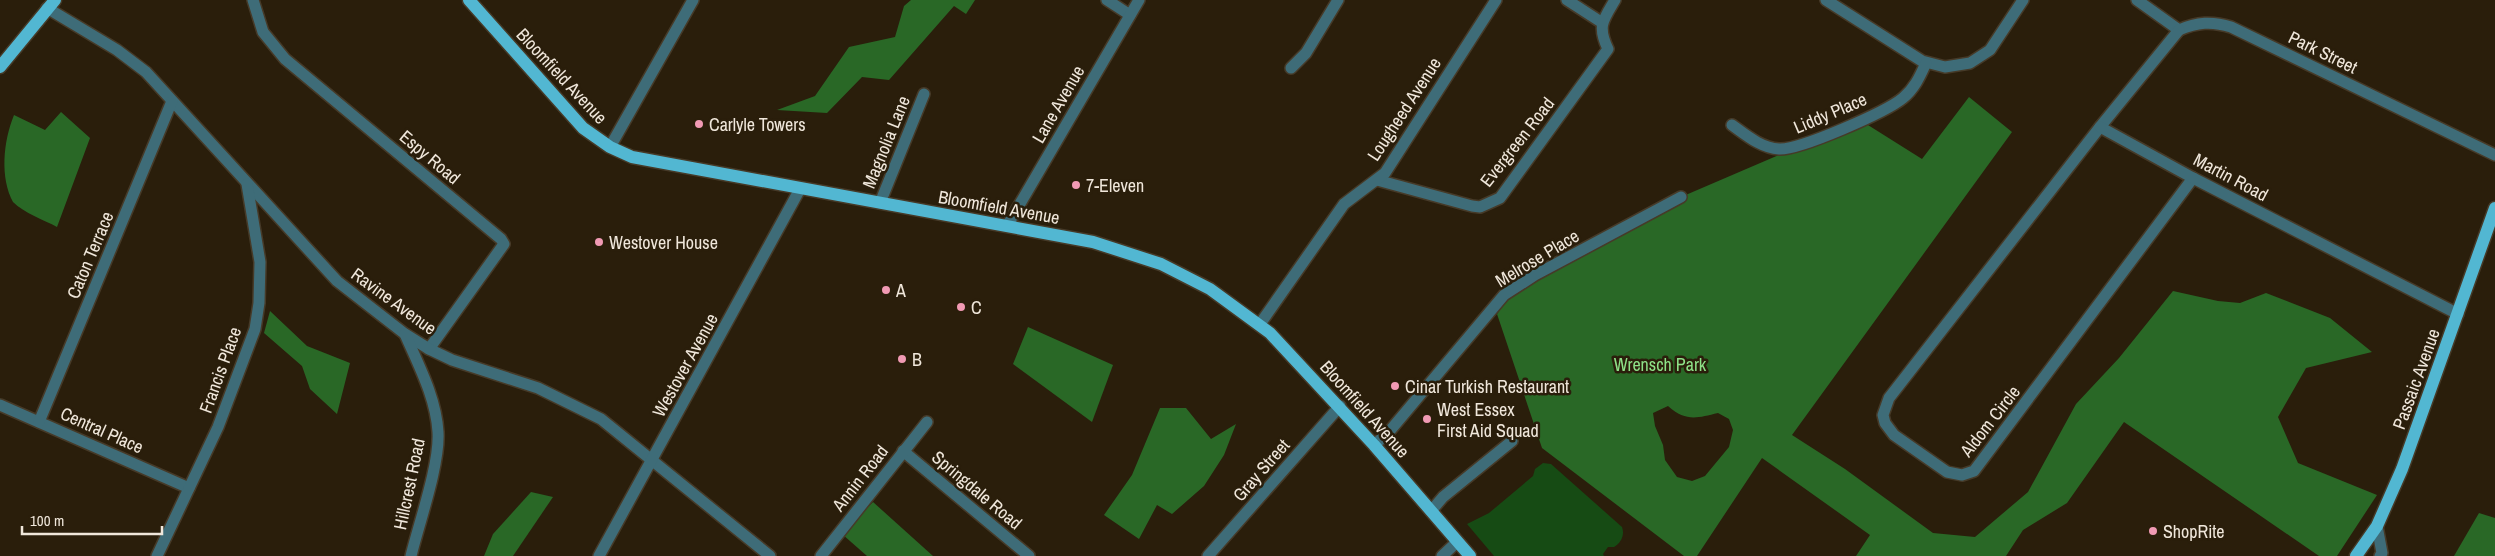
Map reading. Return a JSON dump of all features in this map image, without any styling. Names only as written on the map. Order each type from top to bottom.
[{"type":"main road","name":"Bloomfield Avenue","points":[[469,0],[582,128],[610,147],[647,160],[1093,242],[1138,255],[1210,289],[1260,324],[1305,368],[1374,444],[1470,556]]},
{"type":"main road","points":[[0,68],[51,4]]},
{"type":"main road","name":"Passaic Avenue","points":[[2356,556],[2377,526],[2410,449],[2495,208]]},
{"type":"street","name":"Espy Road","points":[[253,0],[263,32],[285,59],[501,239],[504,244],[429,349]]},
{"type":"street","points":[[610,147],[693,0]]},
{"type":"street","points":[[1107,0],[1130,15]]},
{"type":"street","name":"Lane Avenue","points":[[1007,226],[1139,0]]},
{"type":"street","name":"Lougheed Avenue","points":[[1260,324],[1344,204],[1377,180],[1393,161],[1496,0]]},
{"type":"street","points":[[1567,0],[1601,22],[1615,0]]},
{"type":"street","points":[[1826,0],[1926,63],[1945,67],[1958,66],[1980,58],[1990,50],[2023,0]]},
{"type":"street","points":[[2100,127],[2179,30],[2137,0]]},
{"type":"street","points":[[1291,68],[1306,53],[1334,1]]},
{"type":"street","name":"Ravine Avenue","points":[[51,4],[146,72],[336,281],[429,349],[452,360],[538,388],[601,420],[770,556]]},
{"type":"street","name":"Evergreen Road","points":[[1377,180],[1472,206],[1480,207],[1500,198],[1608,49],[1603,38],[1601,22]]},
{"type":"street","name":"Park Street","points":[[2179,30],[2191,25],[2208,22],[2231,28],[2495,155]]},
{"type":"street","name":"Liddy Place","points":[[1732,125],[1765,146],[1779,149],[1801,146],[1895,104],[1913,88],[1926,63]]},
{"type":"street","name":"Magnolia Lane","points":[[880,203],[924,94]]},
{"type":"street","name":"Caton Terrace","points":[[39,422],[172,101]]},
{"type":"street","name":"Aldom Circle","points":[[2100,127],[1885,406],[1885,423],[1889,430],[1947,472],[1969,474],[1984,461],[2193,178]]},
{"type":"street","name":"Martin Road","points":[[2100,127],[2193,178],[2458,314]]},
{"type":"street","name":"Francis Place","points":[[157,556],[218,428],[255,328],[259,303],[260,262],[247,184]]},
{"type":"street","name":"Westover Avenue","points":[[599,556],[800,189]]},
{"type":"street","name":"Melrose Place","points":[[1374,444],[1388,432],[1504,295],[1535,275],[1681,197]]},
{"type":"street","name":"Hillcrest Road","points":[[406,334],[428,385],[436,416],[438,434],[433,470],[411,556]]},
{"type":"street","name":"Central Place","points":[[0,405],[189,488]]},
{"type":"street","name":"Gray Street","points":[[1208,556],[1340,406]]},
{"type":"street","name":"Annin Road","points":[[821,556],[927,422]]},
{"type":"street","points":[[1431,511],[1443,497],[1512,441]]},
{"type":"street","name":"Springdale Road","points":[[903,451],[1029,556]]},
{"type":"street","points":[[2377,526],[2380,556]]},
{"type":"street","points":[[1442,556],[1458,542]]},
{"type":"green space","points":[[911,0],[975,0],[966,14],[954,6],[889,80],[862,77],[827,113],[777,110],[815,96],[849,47],[895,37],[904,6]]},
{"type":"green space","name":"Wrensch Park","points":[[1969,97],[2012,132],[1792,435],[1845,469],[1933,533],[1975,537],[2028,492],[2076,404],[2119,358],[2173,291],[2218,301],[2240,303],[2266,293],[2330,318],[2372,352],[2306,368],[2278,417],[2298,463],[2377,495],[2337,556],[2319,556],[2124,422],[2067,503],[2023,530],[2006,556],[1856,556],[1870,535],[1762,458],[1697,556],[1684,556],[1542,448],[1497,314],[1515,288],[1681,197],[1860,120],[1922,159]],"holes":[[[1668,406],[1686,417],[1718,413],[1729,419],[1733,430],[1729,447],[1705,476],[1692,481],[1677,477],[1665,460],[1663,445],[1655,426],[1653,413]]]},
{"type":"green space","points":[[61,112],[90,138],[57,227],[28,213],[13,202],[6,182],[4,160],[7,137],[14,115],[45,130]]},
{"type":"green space","points":[[270,311],[307,346],[350,363],[337,414],[310,389],[302,366],[264,333]]},
{"type":"green space","points":[[1028,327],[1113,365],[1092,422],[1013,364]]},
{"type":"green space","points":[[1160,408],[1186,408],[1211,439],[1236,424],[1224,455],[1204,486],[1172,514],[1157,505],[1139,539],[1104,515],[1132,475]]},
{"type":"green space","points":[[1543,463],[1551,464],[1622,527],[1623,536],[1620,541],[1614,547],[1608,547],[1603,554],[1604,556],[1494,556],[1467,524],[1489,513],[1533,476],[1535,469]]},
{"type":"green space","points":[[531,492],[553,497],[513,556],[484,556],[493,534]]},
{"type":"green space","points":[[873,502],[933,556],[867,556],[842,534]]},
{"type":"green space","points":[[2479,513],[2495,518],[2495,556],[2454,556]]},
{"type":"place","name":"Carlyle Towers","points":[[699,124]]},
{"type":"place","name":"7-Eleven","points":[[1076,185]]},
{"type":"place","name":"Westover House","points":[[599,242]]},
{"type":"place","name":"A","points":[[886,290]]},
{"type":"place","name":"C","points":[[961,307]]},
{"type":"place","name":"B","points":[[902,359]]},
{"type":"place","name":"Cinar Turkish Restaurant","points":[[1395,386]]},
{"type":"place","name":"West Essex First Aid Squad","points":[[1427,419]]},
{"type":"place","name":"ShopRite","points":[[2153,531]]}]
